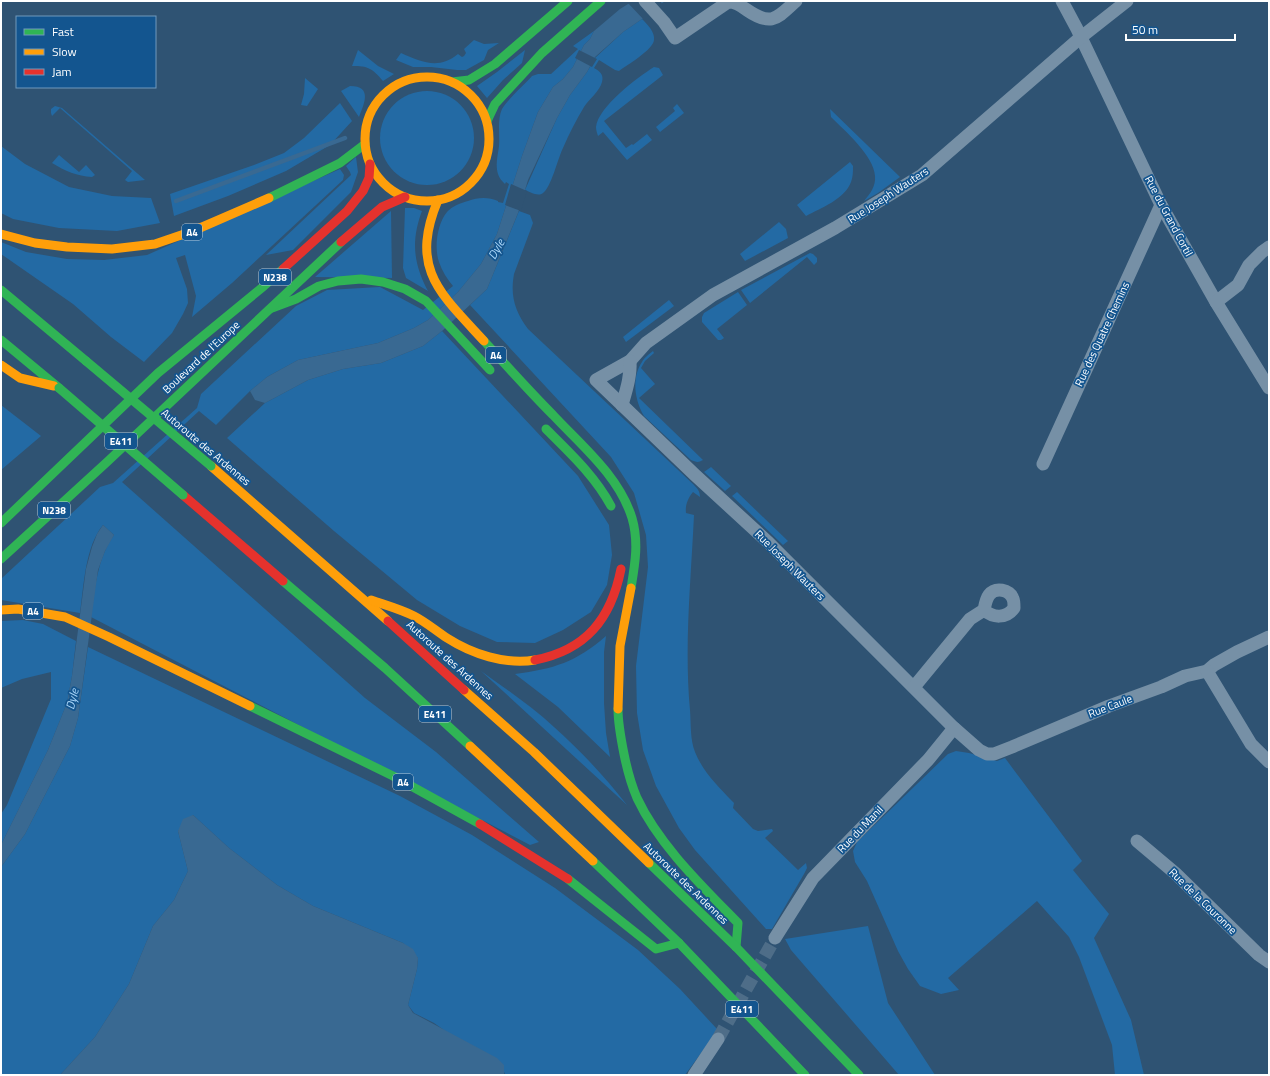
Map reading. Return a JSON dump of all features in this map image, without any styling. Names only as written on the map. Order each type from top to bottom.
[{"type":"main road","points":[[487,121],[495,104],[542,53],[601,1]]},
{"type":"main road","name":"Boulevard de l'Europe","points":[[452,82],[469,80],[495,64],[567,2]]},
{"type":"main road","name":"Boulevard de l'Europe","points":[[1,523],[158,373],[264,286],[347,211],[363,191],[369,178],[370,164],[365,144],[366,129],[370,114],[378,102],[395,86],[418,78],[435,78],[452,82],[467,91],[479,105],[487,121],[489,146],[486,158],[480,172],[470,184],[458,193],[438,200],[421,201],[405,197],[391,189],[383,182],[370,164]]},
{"type":"main road","name":"A4","points":[[1,234],[35,243],[67,247],[112,249],[155,244],[193,232],[282,192],[340,163],[365,144]]},
{"type":"main road","name":"Boulevard de l'Europe","points":[[1,559],[272,308],[356,228],[382,207],[405,197]]},
{"type":"main road","name":"A4","points":[[438,200],[428,226],[426,242],[428,263],[433,280],[439,290],[520,381],[603,467],[626,503],[632,519],[636,538],[636,557],[620,646],[618,715],[620,736],[629,776],[637,797],[648,818],[692,876],[738,923],[736,948]]},
{"type":"main road","name":"A4","points":[[272,308],[296,299],[319,286],[338,281],[360,279],[383,282],[405,289],[426,301],[498,379]]},
{"type":"main road","name":"Autoroute des Ardennes","points":[[1,290],[211,466],[359,595],[534,752],[736,948],[859,1075]]},
{"type":"main road","name":"E411","points":[[1,340],[385,668],[679,943],[805,1075]]},
{"type":"main road","points":[[1,365],[20,378],[59,388]]},
{"type":"main road","points":[[542,424],[598,486],[613,512]]},
{"type":"main road","points":[[359,595],[414,616],[452,641],[482,654],[498,659],[520,661],[538,660],[567,650],[592,633],[610,609],[622,561]]},
{"type":"main road","name":"A4","points":[[1,610],[18,609],[65,617],[109,636],[392,776],[480,824],[571,881],[656,949],[679,943]]},
{"type":"street","points":[[644,1],[664,22],[675,38],[722,4],[728,2],[736,2],[752,13],[766,20],[773,19],[780,15],[796,1]]},
{"type":"street","name":"Rue du Grand Cortil","points":[[1062,1],[1077,29],[1161,205],[1216,302],[1269,388]]},
{"type":"street","name":"Rue Joseph Wauters","points":[[954,728],[769,543],[596,380],[630,361],[646,343],[713,295],[835,228],[922,175],[1080,38],[1127,1]]},
{"type":"street","name":"Rue des Quatre Chemins","points":[[1043,464],[1161,205]]},
{"type":"street","points":[[1216,302],[1238,285],[1249,265],[1269,247]]},
{"type":"street","points":[[622,405],[631,370],[630,361]]},
{"type":"street","points":[[914,687],[970,619],[984,610]]},
{"type":"street","name":"Rue Caule","points":[[954,728],[979,750],[987,754],[994,754],[1012,748],[1109,706],[1161,687],[1185,676],[1207,671],[1214,664],[1269,637]]},
{"type":"street","points":[[1207,671],[1251,744],[1269,762]]},
{"type":"street","name":"Rue du Manil","points":[[775,938],[812,878],[928,760],[954,728]]},
{"type":"street","name":"Rue de la Couronne","points":[[1137,841],[1175,873],[1259,955],[1269,962]]},
{"type":"street","points":[[694,1075],[718,1039]]},
{"type":"shaded area","points":[[642,19],[652,31],[654,37],[653,44],[645,53],[619,71],[599,60],[594,68],[602,75],[601,85],[584,107],[575,122],[549,185],[541,194],[534,194],[525,190],[557,118],[570,95],[587,72],[595,58],[623,32]]},
{"type":"shaded area","points":[[594,31],[590,39],[584,45],[573,67],[563,79],[553,87],[538,112],[497,234],[481,264],[458,292],[428,320],[414,328],[378,343],[298,360],[267,377],[250,391],[216,425],[199,411],[122,482],[365,698],[436,752],[539,842],[530,845],[91,617],[100,564],[108,544],[114,535],[103,525],[92,544],[89,555],[84,579],[80,613],[1,600],[1,579],[100,487],[113,483],[197,408],[201,394],[296,306],[327,290],[380,287],[423,310],[453,286],[443,272],[437,256],[437,236],[444,217],[451,208],[483,198],[503,203],[509,184],[506,182],[505,184],[500,178],[497,167],[499,122],[502,109],[511,97],[532,76],[538,74],[551,74],[578,49],[573,46]]},
{"type":"shaded area","points":[[474,40],[484,44],[499,43],[488,50],[484,60],[466,70],[413,67],[396,60],[401,53],[430,63],[444,62],[458,54],[462,57],[464,56],[466,53],[464,49]]},
{"type":"shaded area","points":[[358,50],[378,66],[394,74],[383,81],[376,73],[366,67],[352,66]]},
{"type":"shaded area","points":[[525,50],[522,63],[503,80],[487,98],[477,86]]},
{"type":"shaded area","points":[[654,67],[659,68],[663,75],[604,121],[626,148],[632,144],[633,145],[647,134],[652,140],[627,160],[603,132],[598,136],[596,127],[598,119],[620,93]]},
{"type":"shaded area","points":[[305,78],[318,89],[307,106],[301,105],[304,94]]},
{"type":"shaded area","points":[[350,86],[362,89],[364,92],[365,97],[363,107],[359,117],[341,91]]},
{"type":"shaded area","points":[[427,91],[445,94],[460,105],[471,120],[474,138],[471,156],[460,171],[445,182],[427,185],[409,182],[394,171],[383,156],[380,138],[383,120],[394,105],[409,94]]},
{"type":"shaded area","points":[[340,103],[352,121],[330,145],[286,171],[228,196],[174,216],[170,194],[284,153],[304,138]]},
{"type":"shaded area","points":[[677,104],[684,113],[660,132],[656,127],[675,111],[673,108]]},
{"type":"shaded area","points":[[55,106],[62,108],[145,180],[128,182],[125,180],[132,171],[60,108],[52,116],[51,109]]},
{"type":"shaded area","points":[[830,109],[900,177],[864,201],[875,183],[873,168],[870,160],[858,144],[831,117]]},
{"type":"shaded area","points":[[1,146],[25,164],[69,187],[112,196],[151,198],[160,223],[117,231],[59,228],[13,219],[1,213]]},
{"type":"shaded area","points":[[59,155],[79,172],[86,165],[95,175],[92,177],[76,174],[66,171],[52,163]]},
{"type":"shaded area","points":[[356,157],[358,172],[351,192],[293,250],[266,255],[351,175],[346,166]]},
{"type":"shaded area","points":[[850,162],[853,166],[852,180],[844,193],[832,202],[806,216],[797,205]]},
{"type":"shaded area","points":[[340,169],[344,175],[343,180],[232,283],[192,317],[196,296],[185,255],[176,258],[187,289],[188,303],[172,333],[144,362],[111,337],[73,304],[1,254],[1,242],[26,252],[67,259],[104,260],[147,255]]},
{"type":"shaded area","points":[[405,208],[414,208],[422,211],[416,232],[415,251],[419,271],[428,291],[406,278],[403,268]]},
{"type":"shaded area","points":[[391,211],[392,278],[315,277]]},
{"type":"shaded area","points":[[519,211],[530,215],[533,223],[514,274],[513,282],[513,296],[515,303],[520,316],[528,329],[693,484],[699,493],[700,497],[693,492],[687,502],[686,507],[686,513],[694,515],[688,637],[688,686],[692,742],[702,766],[734,803],[733,808],[753,829],[758,831],[772,829],[773,831],[765,838],[798,870],[806,863],[807,868],[804,874],[772,929],[766,929],[695,850],[679,828],[656,786],[643,750],[637,713],[636,666],[648,567],[646,535],[634,493],[611,457],[470,305],[487,289]]},
{"type":"shaded area","points":[[779,222],[786,229],[788,238],[745,261],[740,254]]},
{"type":"shaded area","points":[[810,253],[817,258],[817,262],[814,265],[807,257],[750,303],[741,290]]},
{"type":"shaded area","points":[[738,292],[747,305],[717,329],[724,338],[718,340],[702,322],[702,317],[704,313]]},
{"type":"shaded area","points":[[669,300],[674,306],[626,342],[623,337]]},
{"type":"shaded area","points":[[442,331],[578,476],[609,525],[612,555],[607,585],[591,612],[563,630],[535,643],[497,642],[460,626],[417,600],[334,531],[227,438],[265,403],[308,380],[343,369],[381,363],[423,346]]},
{"type":"shaded area","points":[[653,351],[654,353],[645,361],[641,368],[655,384],[639,398],[703,460],[701,461],[697,462],[691,460],[644,416],[641,410],[637,397],[635,382],[636,375],[643,361]]},
{"type":"shaded area","points":[[1,405],[41,436],[1,470]]},
{"type":"shaded area","points":[[711,467],[731,486],[725,491],[704,472]]},
{"type":"shaded area","points":[[737,492],[788,541],[783,545],[732,496]]},
{"type":"shaded area","points":[[23,620],[43,624],[76,641],[67,703],[48,750],[1,845],[1,814],[7,805],[51,699],[51,672],[22,679],[1,688],[1,621]]},
{"type":"shaded area","points":[[606,636],[604,652],[604,703],[606,733],[610,757],[558,707],[515,674],[541,670],[564,663],[585,652]]},
{"type":"shaded area","points":[[88,647],[400,796],[472,835],[555,888],[638,950],[680,989],[717,1029],[715,1034],[685,1075],[504,1075],[505,1073],[434,1023],[414,1013],[408,1005],[417,969],[418,958],[403,943],[313,906],[277,885],[229,848],[193,815],[178,831],[188,871],[174,900],[153,926],[129,984],[95,1037],[60,1075],[1,1075],[1,867],[25,834],[70,746],[78,718]]},
{"type":"shaded area","points":[[481,671],[545,719],[574,745],[627,805]]},
{"type":"shaded area","points":[[956,751],[997,761],[1005,758],[1082,861],[1073,870],[1109,914],[1094,938],[1131,1020],[1144,1075],[1115,1075],[1112,1045],[1079,957],[1069,937],[1037,901],[948,978],[959,990],[941,994],[920,986],[908,969],[898,951],[867,881],[855,862],[853,851],[857,842],[948,754]]},
{"type":"shaded area","points":[[868,926],[888,1003],[935,1075],[899,1075],[791,950],[785,939]]},
{"type":"water","name":"Dyle","points":[[633,1],[665,1],[623,32],[595,57],[587,72],[570,95],[557,118],[528,180],[518,213],[487,289],[442,331],[423,346],[381,363],[343,369],[308,380],[265,403],[255,400],[250,391],[267,377],[298,360],[378,343],[414,328],[428,320],[458,292],[481,264],[497,234],[538,112],[553,87],[563,79],[573,67],[584,45],[590,39],[594,31],[620,9]]},
{"type":"water","name":"Dyle","points":[[103,525],[114,535],[105,551],[98,570],[78,718],[70,746],[25,834],[1,867],[1,845],[48,750],[67,703],[86,569],[97,534]]},
{"type":"water","points":[[193,815],[229,848],[277,885],[313,906],[403,943],[413,949],[418,958],[417,969],[408,1005],[413,1013],[497,1058],[504,1065],[504,1075],[60,1075],[95,1037],[129,984],[153,926],[174,900],[188,871],[178,831],[183,819]]},
{"type":"pier","points":[[660,1],[663,5],[644,20],[627,2]]},
{"type":"pier","points":[[579,50],[597,59],[592,67],[575,58]]},
{"type":"pier","points":[[511,184],[527,191],[521,211],[505,205]]},
{"type":"waterway","points":[[176,201],[345,138]]},
{"type":"tunnel","points":[[718,1039],[775,938]]},
{"type":"traffic: fast","points":[[452,82],[469,80],[495,64],[568,1]]},
{"type":"traffic: fast","points":[[487,121],[495,104],[542,53],[601,1]]},
{"type":"traffic: fast","points":[[269,198],[340,163],[365,144]]},
{"type":"traffic: fast","points":[[1,559],[107,462],[341,242]]},
{"type":"traffic: fast","points":[[1,523],[158,373],[283,269]]},
{"type":"traffic: fast","points":[[272,308],[296,299],[319,286],[338,281],[361,279],[383,282],[405,289],[426,301],[490,370]]},
{"type":"traffic: fast","points":[[1,290],[86,361]]},
{"type":"traffic: fast","points":[[1,340],[59,388]]},
{"type":"traffic: fast","points":[[484,341],[535,397],[598,462],[618,489],[626,503],[634,527],[636,544],[631,588]]},
{"type":"traffic: fast","points":[[86,361],[211,466]]},
{"type":"traffic: fast","points":[[59,388],[183,495]]},
{"type":"traffic: fast","points":[[546,429],[590,475],[605,495],[611,506]]},
{"type":"traffic: fast","points":[[283,581],[385,668],[470,746]]},
{"type":"traffic: fast","points":[[250,706],[393,776],[480,824]]},
{"type":"traffic: fast","points":[[618,709],[625,760],[637,798],[646,815],[669,848],[696,880],[738,923],[736,947]]},
{"type":"traffic: fast","points":[[593,861],[679,943],[805,1075]]},
{"type":"traffic: fast","points":[[649,863],[736,947],[859,1075]]},
{"type":"traffic: fast","points":[[568,879],[656,949],[679,943]]},
{"type":"traffic: slow","points":[[427,77],[439,78],[451,82],[471,95],[484,115],[488,127],[489,139],[488,151],[484,163],[471,183],[451,196],[439,200],[427,201],[415,200],[403,196],[383,183],[370,163],[366,151],[365,139],[366,127],[370,115],[383,95],[403,82],[415,78],[427,77]]},
{"type":"traffic: slow","points":[[1,234],[35,243],[67,247],[112,249],[155,244],[193,231],[269,198]]},
{"type":"traffic: slow","points":[[438,200],[430,224],[427,244],[428,262],[442,293],[484,341]]},
{"type":"traffic: slow","points":[[1,365],[20,378],[54,386]]},
{"type":"traffic: slow","points":[[211,466],[388,621]]},
{"type":"traffic: slow","points":[[618,709],[620,646],[631,588]]},
{"type":"traffic: slow","points":[[371,600],[414,616],[467,649],[489,657],[512,661],[535,660]]},
{"type":"traffic: slow","points":[[1,610],[18,609],[65,617],[250,706]]},
{"type":"traffic: slow","points":[[464,690],[534,752],[649,863]]},
{"type":"traffic: slow","points":[[470,746],[593,861]]},
{"type":"traffic: jam","points":[[283,269],[347,211],[363,191],[369,178],[370,164]]},
{"type":"traffic: jam","points":[[341,242],[382,207],[405,197]]},
{"type":"traffic: jam","points":[[183,495],[283,581]]},
{"type":"traffic: jam","points":[[535,660],[569,649],[593,630],[611,603],[617,587],[621,569]]},
{"type":"traffic: jam","points":[[388,621],[464,690]]},
{"type":"traffic: jam","points":[[480,824],[568,879]]}]
